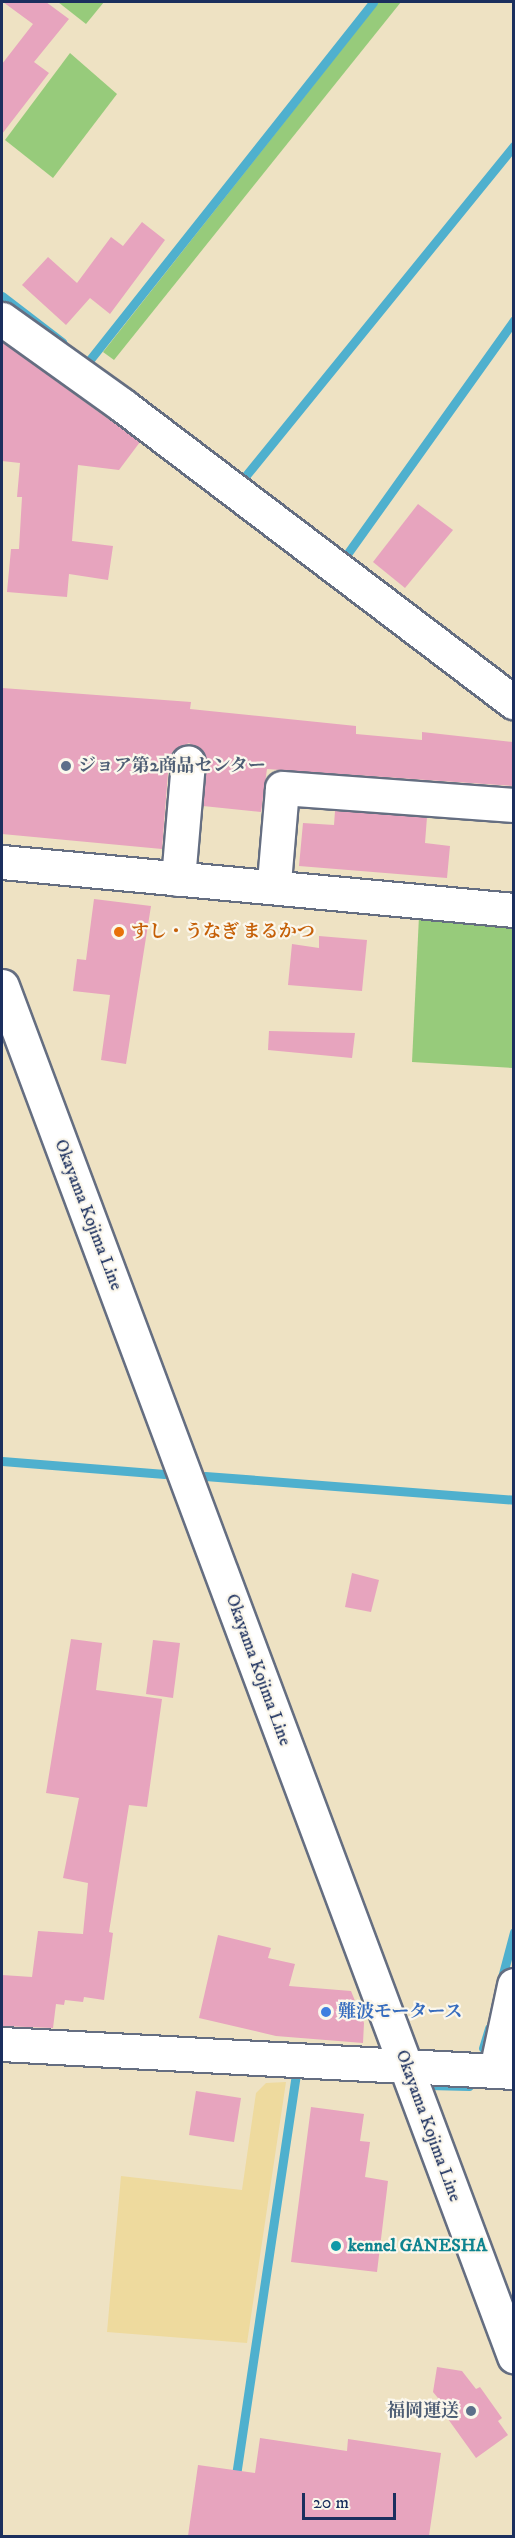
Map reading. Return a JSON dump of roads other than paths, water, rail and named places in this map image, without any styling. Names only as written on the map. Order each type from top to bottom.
[{"type":"street","points":[[2,319],[122,405],[513,703]]},
{"type":"street","points":[[179,867],[188,762]]},
{"type":"street","points":[[275,874],[282,788],[513,805]]},
{"type":"street","points":[[2,862],[179,867],[513,910]]},
{"type":"street","name":"Okayama Kojima Line","points":[[2,986],[513,2356]]},
{"type":"street","points":[[2,2044],[404,2063],[505,2071],[513,1985]]},
{"type":"waterway","points":[[88,362],[373,2]]},
{"type":"waterway","points":[[243,479],[514,146]]},
{"type":"waterway","points":[[2,296],[62,342]]},
{"type":"waterway","points":[[345,557],[514,320]]},
{"type":"waterway","points":[[2,1461],[164,1474]]},
{"type":"waterway","points":[[205,1476],[514,1500]]},
{"type":"waterway","points":[[500,1985],[514,1932]]},
{"type":"waterway","points":[[483,2048],[489,2028]]},
{"type":"waterway","points":[[235,2482],[296,2075]]},
{"type":"waterway","points":[[429,2085],[469,2086]]},
{"type":"place","name":"ジョア第2商品センター","points":[[66,766]]},
{"type":"place","name":"すし・うなぎ まるかつ","points":[[119,932]]},
{"type":"place","name":"難波モータース","points":[[326,2012]]},
{"type":"place","name":"kennel GANESHA","points":[[336,2246]]},
{"type":"place","name":"福岡運送","points":[[471,2411]]}]
